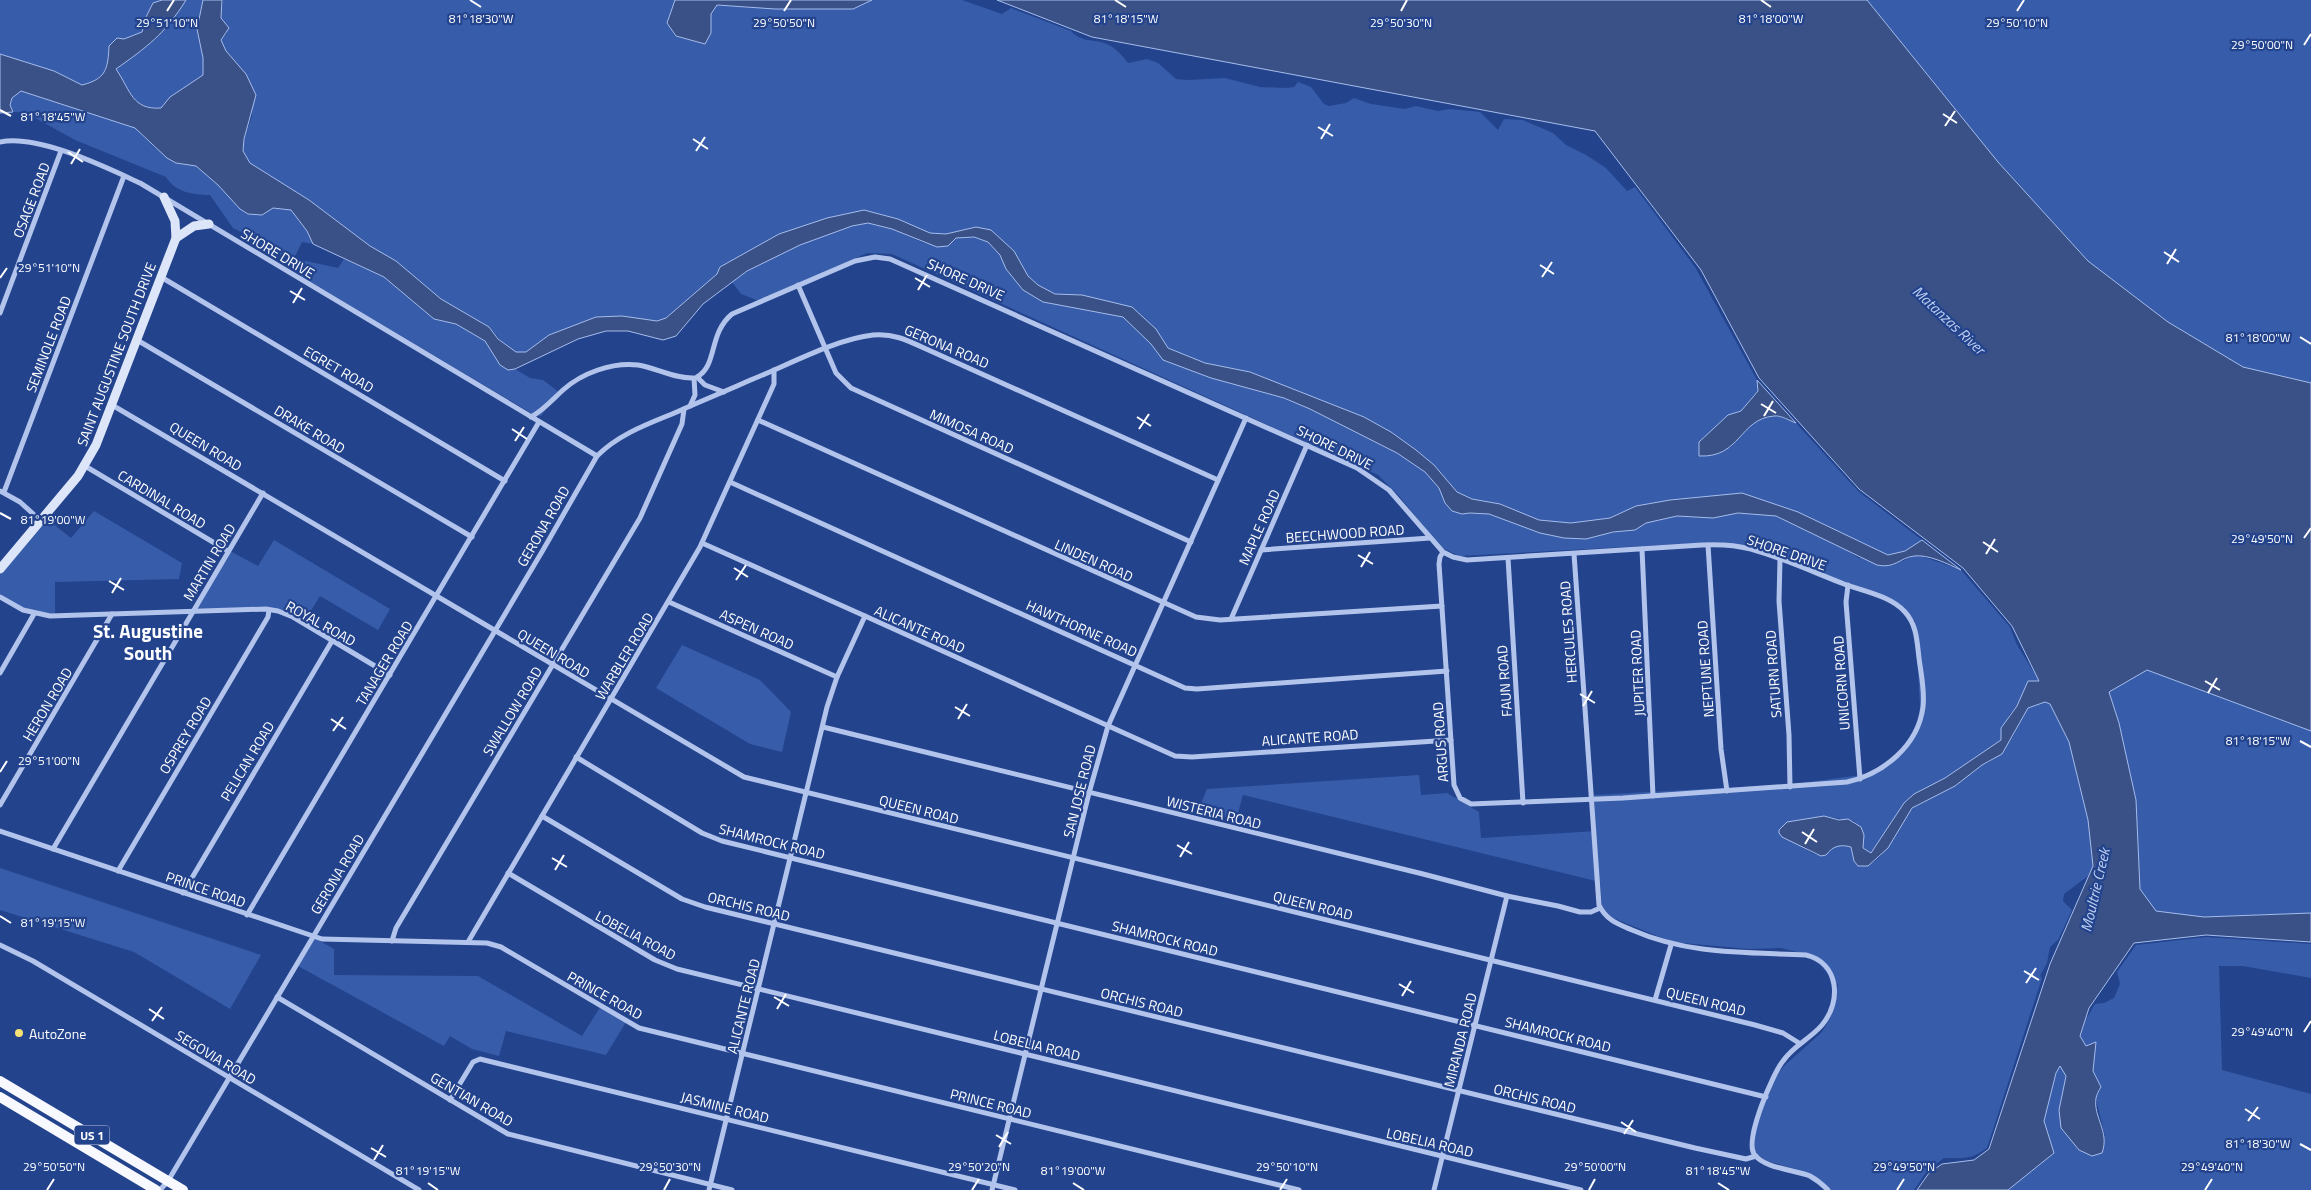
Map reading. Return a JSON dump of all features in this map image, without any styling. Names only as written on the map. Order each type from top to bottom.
[{"type":"main road","name":"US 1","points":[[0,1081],[183,1190]]},
{"type":"main road","name":"US 1","points":[[0,1097],[156,1190]]},
{"type":"street","name":"SHORE DRIVE","points":[[0,142],[24,140],[61,151],[124,176],[164,197],[596,456]]},
{"type":"street","name":"OSAGE ROAD","points":[[0,313],[61,151]]},
{"type":"street","name":"SEMINOLE ROAD","points":[[2,492],[124,176]]},
{"type":"street","points":[[164,197],[175,221],[176,238]]},
{"type":"street","points":[[176,238],[194,226],[208,224]]},
{"type":"street","name":"SAINT AUGUSTINE SOUTH DRIVE","points":[[0,569],[85,466],[96,445],[112,405],[176,238]]},
{"type":"street","name":"SHORE DRIVE","points":[[724,392],[705,385],[697,377],[707,367],[715,336],[722,324],[738,311],[798,285],[865,258],[880,257],[900,262],[1357,468],[1379,482],[1443,552],[1453,558],[1467,560],[1508,558],[1708,545],[1750,549],[1895,604],[1910,618],[1916,632],[1923,690],[1920,720],[1909,742],[1889,763],[1860,779],[1839,784],[1591,799]]},
{"type":"street","name":"EGRET ROAD","points":[[161,277],[505,481]]},
{"type":"street","name":"MIMOSA ROAD","points":[[798,285],[836,373],[851,388],[1191,542]]},
{"type":"street","name":"GERONA ROAD","points":[[160,1190],[168,1181],[495,631],[596,456],[620,437],[825,349],[866,336],[886,334],[899,337],[1218,480]]},
{"type":"street","name":"DRAKE ROAD","points":[[137,340],[472,537]]},
{"type":"street","points":[[531,417],[545,408],[571,383],[608,367],[639,366],[694,378],[694,395],[690,406]]},
{"type":"street","name":"WARBLER ROAD","points":[[468,942],[702,543],[774,384],[774,370]]},
{"type":"street","name":"QUEEN ROAD","points":[[112,405],[733,773],[807,793],[1655,1000],[1783,1033],[1799,1043]]},
{"type":"street","name":"SWALLOW ROAD","points":[[392,941],[396,928],[640,518],[682,424],[684,409]]},
{"type":"street","name":"SAN JOSE ROAD","points":[[993,1187],[1089,793],[1108,726],[1246,418]]},
{"type":"street","name":"LINDEN ROAD","points":[[758,420],[1196,617],[1231,619],[1442,606]]},
{"type":"street","name":"TANAGER ROAD","points":[[247,915],[539,422]]},
{"type":"street","name":"MAPLE ROAD","points":[[1231,619],[1307,445]]},
{"type":"street","name":"CARDINAL ROAD","points":[[85,466],[228,551]]},
{"type":"street","name":"HAWTHORNE ROAD","points":[[730,482],[1190,688],[1447,672]]},
{"type":"street","points":[[2,492],[20,502],[41,521]]},
{"type":"street","name":"MARTIN ROAD","points":[[53,849],[263,493]]},
{"type":"street","name":"BEECHWOOD ROAD","points":[[1261,550],[1430,538]]},
{"type":"street","points":[[702,543],[865,616]]},
{"type":"street","name":"NEPTUNE ROAD","points":[[1708,545],[1721,749],[1727,791]]},
{"type":"street","name":"JUPITER ROAD","points":[[1642,549],[1653,796]]},
{"type":"street","name":"ARGUS ROAD","points":[[1443,552],[1439,564],[1454,785],[1460,798],[1471,804],[1591,799]]},
{"type":"street","name":"HERCULES ROAD","points":[[1574,554],[1591,799]]},
{"type":"street","name":"FAUN ROAD","points":[[1508,558],[1523,803]]},
{"type":"street","name":"SATURN ROAD","points":[[1780,559],[1779,601],[1789,735],[1790,787]]},
{"type":"street","name":"UNICORN ROAD","points":[[1848,585],[1846,602],[1860,779]]},
{"type":"street","name":"ROYAL ROAD","points":[[0,597],[18,608],[34,614],[56,616],[269,610],[286,614],[390,675]]},
{"type":"street","name":"ASPEN ROAD","points":[[669,602],[837,677]]},
{"type":"street","name":"OSPREY ROAD","points":[[118,871],[268,617],[269,610]]},
{"type":"street","points":[[0,673],[34,614]]},
{"type":"street","name":"HERON ROAD","points":[[0,804],[112,614]]},
{"type":"street","name":"ALICANTE ROAD","points":[[710,1187],[823,727],[837,677],[865,616],[1176,756],[1452,740]]},
{"type":"street","name":"PELICAN ROAD","points":[[183,893],[332,641]]},
{"type":"street","name":"WISTERIA ROAD","points":[[823,727],[1507,896],[1580,912],[1591,912],[1600,908]]},
{"type":"street","name":"SHAMROCK ROAD","points":[[576,757],[710,837],[1766,1097]]},
{"type":"street","points":[[1591,799],[1597,899],[1600,908],[1607,917],[1616,923],[1672,945],[1698,950],[1806,955],[1823,962],[1833,978],[1832,1005],[1821,1027],[1799,1043],[1781,1062],[1766,1097],[1752,1138],[1753,1151],[1765,1163],[1811,1177],[1828,1190]]},
{"type":"street","name":"ORCHIS ROAD","points":[[542,816],[682,899],[704,908],[1704,1150],[1746,1159],[1756,1156]]},
{"type":"street","name":"PRINCE ROAD","points":[[0,830],[313,937],[333,941],[487,943],[501,948],[638,1028],[1298,1190]]},
{"type":"street","name":"LOBELIA ROAD","points":[[508,873],[661,963],[677,969],[1581,1190]]},
{"type":"street","name":"MIRANDA ROAD","points":[[1434,1190],[1507,896]]},
{"type":"street","name":"SEGOVIA ROAD","points":[[0,945],[33,961],[419,1190]]},
{"type":"street","points":[[1655,1000],[1672,945]]},
{"type":"street","name":"GENTIAN ROAD","points":[[277,998],[500,1130],[517,1137],[710,1187],[732,1190]]},
{"type":"street","name":"JASMINE ROAD","points":[[450,1100],[473,1062],[480,1059],[993,1187],[1015,1190]]},
{"type":"shaded area","points":[[0,0],[162,0],[153,3],[146,17],[142,32],[124,39],[117,38],[109,46],[108,61],[101,76],[90,83],[82,85],[54,71],[0,54]]},
{"type":"shaded area","points":[[186,0],[203,0],[197,29],[203,58],[203,75],[170,97],[161,108],[151,108],[138,102],[133,97],[115,69],[155,39],[179,12]]},
{"type":"shaded area","points":[[223,0],[675,0],[667,23],[675,36],[705,44],[711,33],[711,14],[716,5],[775,9],[853,9],[872,0],[962,0],[1002,14],[1011,8],[1071,31],[1082,39],[1108,44],[1118,51],[1128,63],[1147,59],[1158,63],[1176,79],[1225,78],[1260,87],[1287,88],[1294,87],[1298,82],[1311,87],[1324,104],[1329,106],[1346,103],[1354,98],[1371,104],[1405,109],[1416,106],[1438,111],[1450,109],[1480,112],[1498,130],[1504,119],[1523,120],[1553,133],[1566,145],[1606,168],[1627,191],[1635,187],[1695,267],[1757,380],[1758,390],[1741,411],[1728,415],[1699,442],[1730,448],[1755,421],[1776,415],[1796,423],[1858,491],[1922,540],[1905,551],[1888,555],[1798,512],[1742,494],[1670,500],[1636,506],[1610,518],[1571,523],[1539,520],[1500,504],[1472,499],[1457,492],[1434,465],[1416,450],[1391,432],[1364,417],[1250,372],[1205,363],[1182,355],[1167,348],[1156,329],[1082,295],[1055,294],[1028,277],[1014,251],[976,227],[946,234],[930,233],[898,219],[864,210],[827,218],[779,234],[720,267],[717,274],[666,318],[657,321],[596,317],[526,352],[516,352],[505,345],[489,327],[441,299],[396,261],[370,246],[309,200],[250,163],[243,151],[244,139],[252,116],[246,74],[226,51],[221,40],[227,33],[221,18]]},
{"type":"shaded area","points":[[1867,0],[2311,0],[2311,383],[2243,367],[2168,322],[2088,261],[1998,162]]},
{"type":"shaded area","points":[[21,91],[135,128],[154,147],[176,163],[196,166],[218,185],[240,209],[248,214],[262,215],[273,208],[291,210],[307,231],[313,244],[302,242],[294,258],[277,254],[233,228],[210,195],[185,192],[174,186],[166,177],[75,140],[37,119],[14,112],[10,105],[12,98]]},
{"type":"shaded area","points":[[868,223],[892,229],[924,243],[948,246],[956,238],[974,237],[988,242],[1000,255],[1006,269],[1023,290],[1043,302],[1124,317],[1151,344],[1163,360],[1211,378],[1284,398],[1397,453],[1425,472],[1439,488],[1445,503],[1462,514],[1489,514],[1540,533],[1564,538],[1634,530],[1646,523],[1677,516],[1713,518],[1738,513],[1776,516],[1838,545],[1859,558],[1903,561],[1913,556],[1921,556],[1961,570],[2010,627],[2017,645],[2040,682],[2026,685],[2017,706],[2009,715],[2001,740],[1945,778],[1914,794],[1904,803],[1871,853],[1863,848],[1863,831],[1854,821],[1824,816],[1787,822],[1802,845],[1812,853],[1826,855],[1837,846],[1851,847],[1854,861],[1868,866],[1880,857],[1912,808],[1955,786],[1982,765],[1990,762],[2012,738],[2028,708],[2045,702],[2050,704],[2069,742],[2088,820],[2093,866],[2088,876],[2064,894],[2063,901],[2072,910],[2058,940],[2050,947],[2047,963],[2040,976],[2042,978],[1987,1148],[1971,1156],[1944,1158],[1927,1171],[1914,1190],[1831,1190],[1824,1183],[1806,1173],[1756,1156],[1750,1144],[1751,1130],[1760,1104],[1771,1083],[1784,1066],[1822,1032],[1831,1017],[1838,985],[1812,956],[1781,948],[1749,949],[1672,942],[1613,918],[1602,910],[1600,882],[1243,795],[1236,820],[1198,811],[1207,789],[1419,775],[1421,795],[1447,793],[1479,812],[1481,838],[1596,831],[1594,795],[1794,784],[1876,773],[1902,752],[1918,724],[1920,706],[1915,621],[1894,601],[1745,546],[1719,542],[1459,556],[1440,547],[1399,496],[1378,475],[892,254],[867,253],[759,301],[741,294],[732,282],[762,263],[797,245],[835,231]]},
{"type":"shaded area","points":[[344,259],[384,277],[434,319],[456,324],[485,341],[500,365],[508,370],[515,369],[530,378],[543,380],[559,392],[541,416],[533,414],[300,276],[301,260],[338,268]]},
{"type":"shaded area","points":[[94,511],[182,563],[179,579],[55,582],[55,617],[33,615],[0,597],[0,574],[47,519],[71,538]]},
{"type":"shaded area","points":[[274,540],[390,609],[378,630],[320,596],[304,622],[271,611],[194,612],[228,550],[258,566]]},
{"type":"shaded area","points":[[682,645],[760,680],[791,712],[782,752],[750,744],[656,688]]},
{"type":"shaded area","points":[[2147,670],[2311,731],[2311,913],[2204,917],[2156,911],[2140,889],[2136,800],[2119,723],[2109,692]]},
{"type":"shaded area","points":[[0,868],[261,955],[230,1009],[134,952],[0,910]]},
{"type":"shaded area","points":[[313,937],[334,949],[334,975],[478,976],[582,1036],[601,1006],[626,1022],[606,1055],[506,1031],[499,1056],[472,1049],[450,1036],[444,1046],[298,966]]},
{"type":"shaded area","points":[[2206,937],[2311,944],[2311,978],[2243,966],[2219,966],[2222,1070],[2311,1094],[2311,1190],[2008,1190],[2054,1153],[2044,1121],[2056,1073],[2060,1066],[2066,1076],[2059,1110],[2105,1136],[2096,1099],[2101,1087],[2093,1071],[2096,1043],[2086,1046],[2080,1037],[2085,1021],[2095,1004],[2104,1003],[2114,998],[2120,984],[2117,972],[2136,945]]},
{"type":"water","points":[[162,0],[186,0],[171,22],[155,39],[116,69],[129,92],[138,102],[151,108],[161,108],[170,97],[203,75],[203,58],[197,29],[203,0],[222,0],[221,18],[229,28],[221,40],[226,51],[246,74],[256,95],[244,139],[243,151],[250,163],[309,200],[370,246],[396,261],[441,299],[489,327],[498,339],[516,352],[526,352],[549,335],[596,317],[622,316],[657,321],[666,318],[717,274],[720,267],[779,234],[827,218],[864,210],[898,219],[930,233],[946,234],[976,227],[991,230],[1014,251],[1028,276],[1038,285],[1055,294],[1082,295],[1132,307],[1156,329],[1168,348],[1205,363],[1250,372],[1364,417],[1391,432],[1416,450],[1434,465],[1457,492],[1472,499],[1500,504],[1539,520],[1571,523],[1610,518],[1636,506],[1670,500],[1742,493],[1798,512],[1888,555],[1905,551],[1922,540],[1961,570],[1925,556],[1909,557],[1888,566],[1877,565],[1776,516],[1738,513],[1713,518],[1677,516],[1646,523],[1635,530],[1613,532],[1586,539],[1564,538],[1540,533],[1489,514],[1462,514],[1452,511],[1445,503],[1439,488],[1425,472],[1397,453],[1284,398],[1211,378],[1163,360],[1151,344],[1123,317],[1043,302],[1023,290],[1006,269],[1000,255],[988,242],[974,237],[956,238],[948,246],[937,247],[892,229],[868,223],[852,226],[800,245],[747,271],[703,304],[676,336],[663,340],[628,331],[606,331],[578,339],[515,369],[508,370],[500,365],[485,341],[456,324],[434,319],[384,277],[313,244],[307,231],[291,210],[273,208],[262,215],[248,214],[240,209],[218,185],[196,166],[176,163],[167,158],[135,128],[21,91],[12,98],[10,105],[13,112],[0,113],[0,54],[54,71],[82,85],[90,83],[104,72],[108,61],[109,46],[117,38],[124,39],[142,32],[146,17],[153,3]]},
{"type":"water","points":[[675,0],[872,0],[853,9],[775,9],[717,5],[711,14],[711,33],[705,44],[676,36],[667,23]]},
{"type":"water","points":[[997,0],[1867,0],[1998,162],[2088,261],[2168,322],[2243,367],[2311,383],[2311,731],[2147,670],[2109,692],[2119,723],[2136,800],[2140,889],[2156,911],[2204,917],[2311,913],[2311,942],[2206,935],[2134,943],[2089,1008],[2080,1036],[2086,1046],[2096,1042],[2093,1071],[2101,1087],[2096,1097],[2096,1105],[2104,1138],[2102,1153],[2092,1156],[2079,1150],[2061,1128],[2059,1110],[2066,1076],[2060,1066],[2056,1073],[2044,1121],[2054,1153],[2008,1190],[1917,1190],[1929,1173],[1942,1164],[1974,1160],[1989,1149],[2050,964],[2093,866],[2088,820],[2069,742],[2050,704],[2045,702],[2028,708],[2002,754],[1982,765],[1955,786],[1912,808],[1888,848],[1868,866],[1858,866],[1854,861],[1851,847],[1837,846],[1826,855],[1821,856],[1782,837],[1779,830],[1787,822],[1824,816],[1839,820],[1848,819],[1861,827],[1864,835],[1863,848],[1871,853],[1904,803],[1914,794],[1945,778],[2001,740],[2001,728],[2017,706],[2028,681],[2039,681],[2012,626],[1963,568],[1859,489],[1759,378],[1701,270],[1595,131],[1092,37]]},
{"type":"water","points":[[1757,380],[1796,423],[1777,416],[1762,419],[1753,424],[1724,451],[1713,455],[1699,456],[1699,442],[1728,415],[1741,411],[1758,391]]},
{"type":"place","name":"AutoZone","points":[[19,1033]]},
{"type":"district","name":"St. Augustine South","points":[[148,641]]},
{"type":"water label","name":"Matanzas River","points":[[1949,320]]},
{"type":"water label","name":"Moultrie Creek","points":[[2095,890]]}]
